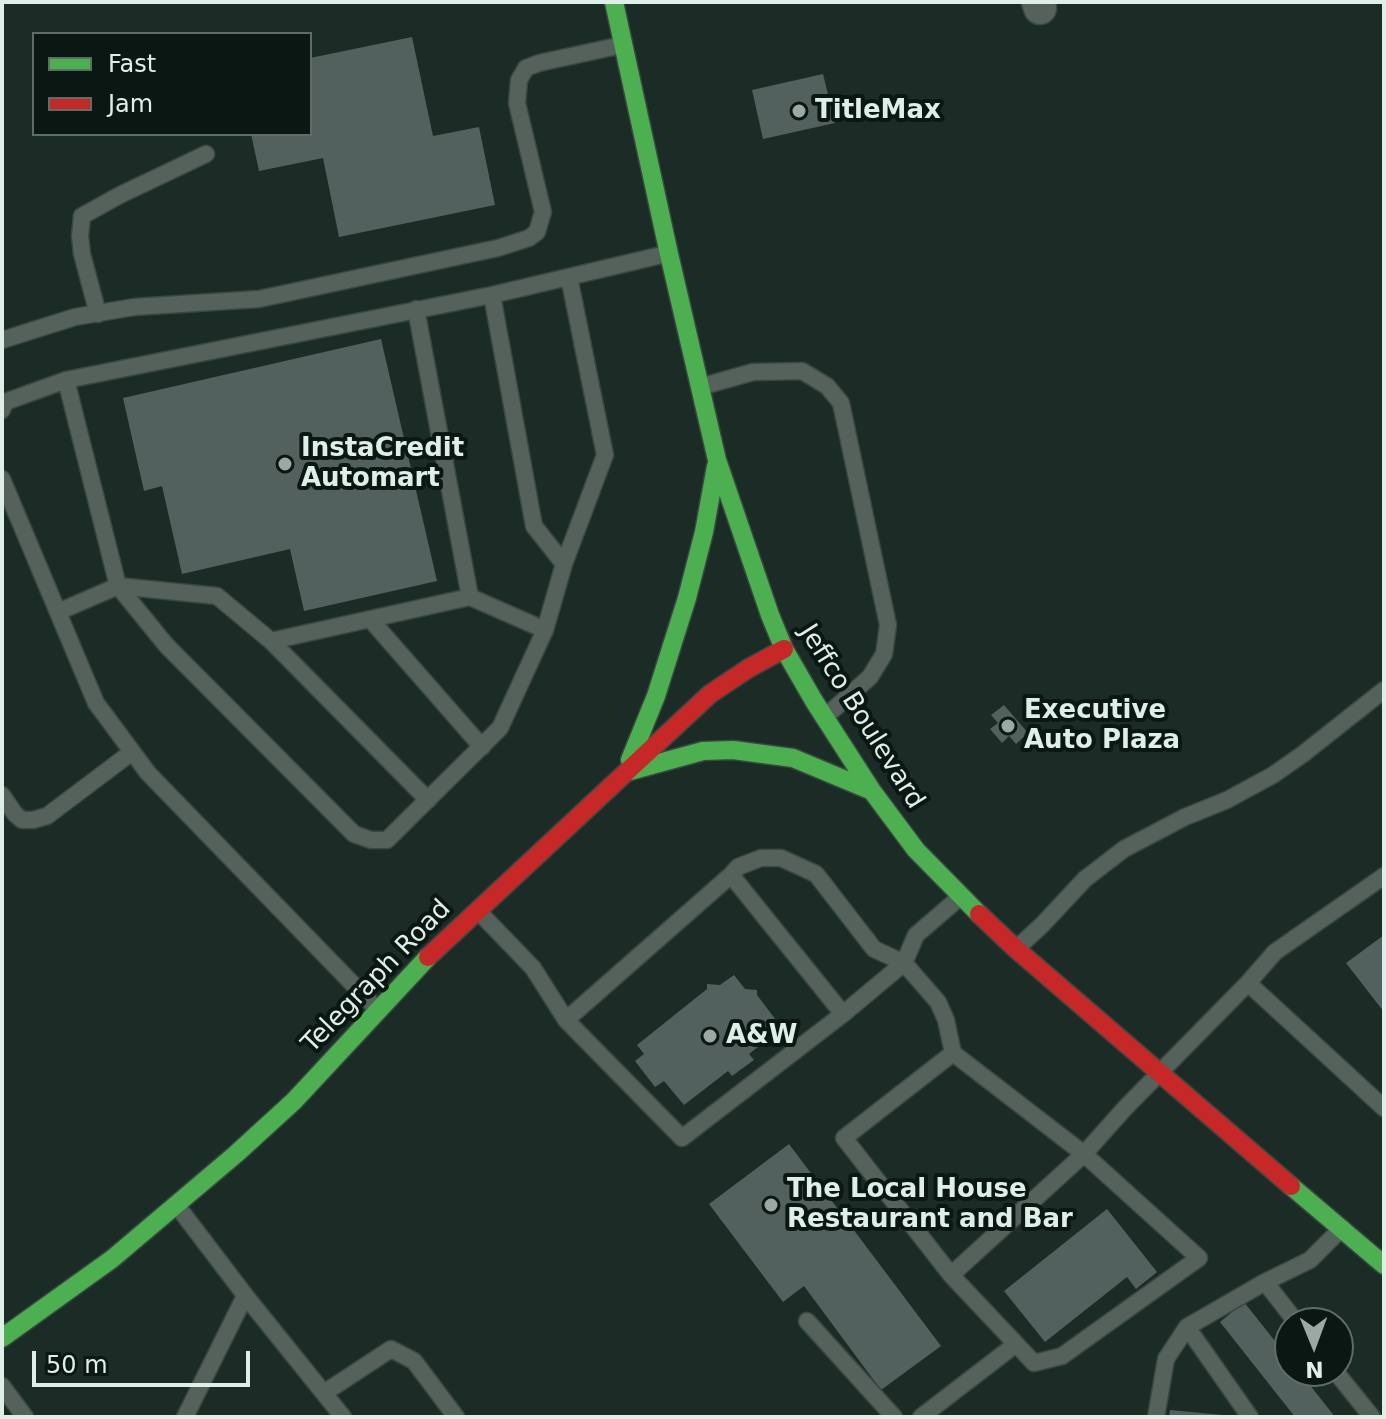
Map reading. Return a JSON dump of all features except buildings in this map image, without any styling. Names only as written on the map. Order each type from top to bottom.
[{"type":"main road","name":"Jeffco Boulevard","points":[[614,2],[717,460],[750,561],[784,649],[825,717],[872,791],[916,850],[960,897],[1242,1145],[1342,1228],[1371,1245],[1384,1265]]},
{"type":"main road","points":[[624,773],[656,696],[687,598],[704,532],[717,460]]},
{"type":"main road","name":"Telegraph Road","points":[[2,1338],[112,1259],[177,1206],[294,1101],[421,964],[710,694],[784,649]]},
{"type":"main road","points":[[624,773],[703,751],[733,750],[793,758],[872,791]]},
{"type":"lane","points":[[2,340],[75,317],[134,307],[259,299],[483,251],[529,238],[537,232],[543,212],[517,103],[519,80],[526,68],[539,63],[623,45]]},
{"type":"lane","points":[[98,314],[82,254],[82,216],[206,154]]},
{"type":"lane","points":[[3,402],[66,380],[492,295],[669,254]]},
{"type":"lane","points":[[66,380],[118,586],[166,645],[354,834],[371,840],[387,840],[500,728],[545,630],[564,564],[605,455],[569,277]]},
{"type":"lane","points":[[492,295],[534,526],[564,564]]},
{"type":"lane","points":[[416,309],[470,597]]},
{"type":"lane","points":[[700,387],[753,372],[802,371],[827,386],[841,403],[888,625],[884,654],[870,677],[825,717]]},
{"type":"lane","points":[[2,479],[96,703],[148,773],[378,1011]]},
{"type":"lane","points":[[58,612],[118,586],[217,596],[271,641],[428,800]]},
{"type":"lane","points":[[271,641],[470,597],[545,630]]},
{"type":"lane","points":[[370,619],[482,747]]},
{"type":"lane","points":[[1016,949],[1085,879],[1124,849],[1273,775],[1384,690]]},
{"type":"lane","points":[[2,795],[22,820],[47,816],[132,752]]},
{"type":"lane","points":[[566,1020],[738,867],[761,858],[781,858],[816,874],[874,949],[904,963],[938,1002],[946,1020],[953,1053],[1084,1154],[1199,1258],[1062,1356],[1034,1363],[951,1275],[844,1138],[953,1053]]},
{"type":"lane","points":[[731,875],[843,1014]]},
{"type":"lane","points":[[951,1275],[1084,1154],[1275,952],[1384,876]]},
{"type":"lane","points":[[478,911],[533,968],[566,1020],[682,1138],[904,963],[916,935],[960,897]]},
{"type":"lane","points":[[1248,983],[1384,1108]]},
{"type":"lane","points":[[177,1206],[343,1417]]},
{"type":"lane","points":[[1156,1417],[1166,1359],[1187,1327],[1310,1260],[1342,1228]]},
{"type":"lane","points":[[1265,1282],[1285,1307]]},
{"type":"lane","points":[[185,1417],[245,1296]]},
{"type":"lane","points":[[807,1321],[894,1417]]},
{"type":"lane","points":[[1187,1327],[1250,1417]]},
{"type":"lane","points":[[921,1417],[1016,1344]]},
{"type":"lane","points":[[324,1393],[391,1349],[414,1361],[456,1417]]},
{"type":"lane","points":[[2,1386],[25,1417]]},
{"type":"lane","points":[[1348,1387],[1372,1417]]},
{"type":"traffic: fast","points":[[614,2],[717,460],[770,615],[784,649],[814,701],[872,791],[916,850],[979,914]]},
{"type":"traffic: fast","points":[[630,760],[656,696],[687,598],[704,532],[716,466]]},
{"type":"traffic: fast","points":[[630,771],[703,751],[733,750],[793,758],[872,791]]},
{"type":"traffic: fast","points":[[2,1338],[112,1259],[236,1154],[294,1101],[428,957]]},
{"type":"traffic: fast","points":[[1291,1186],[1384,1265]]},
{"type":"traffic: jam","points":[[428,957],[710,694],[784,649]]},
{"type":"traffic: jam","points":[[979,914],[1291,1186]]},
{"type":"place","name":"TitleMax","points":[[799,111]]},
{"type":"place","name":"InstaCredit Automart","points":[[285,464]]},
{"type":"place","name":"Executive Auto Plaza","points":[[1008,726]]},
{"type":"place","name":"A&W","points":[[710,1036]]},
{"type":"place","name":"The Local House Restaurant and Bar","points":[[771,1205]]}]
